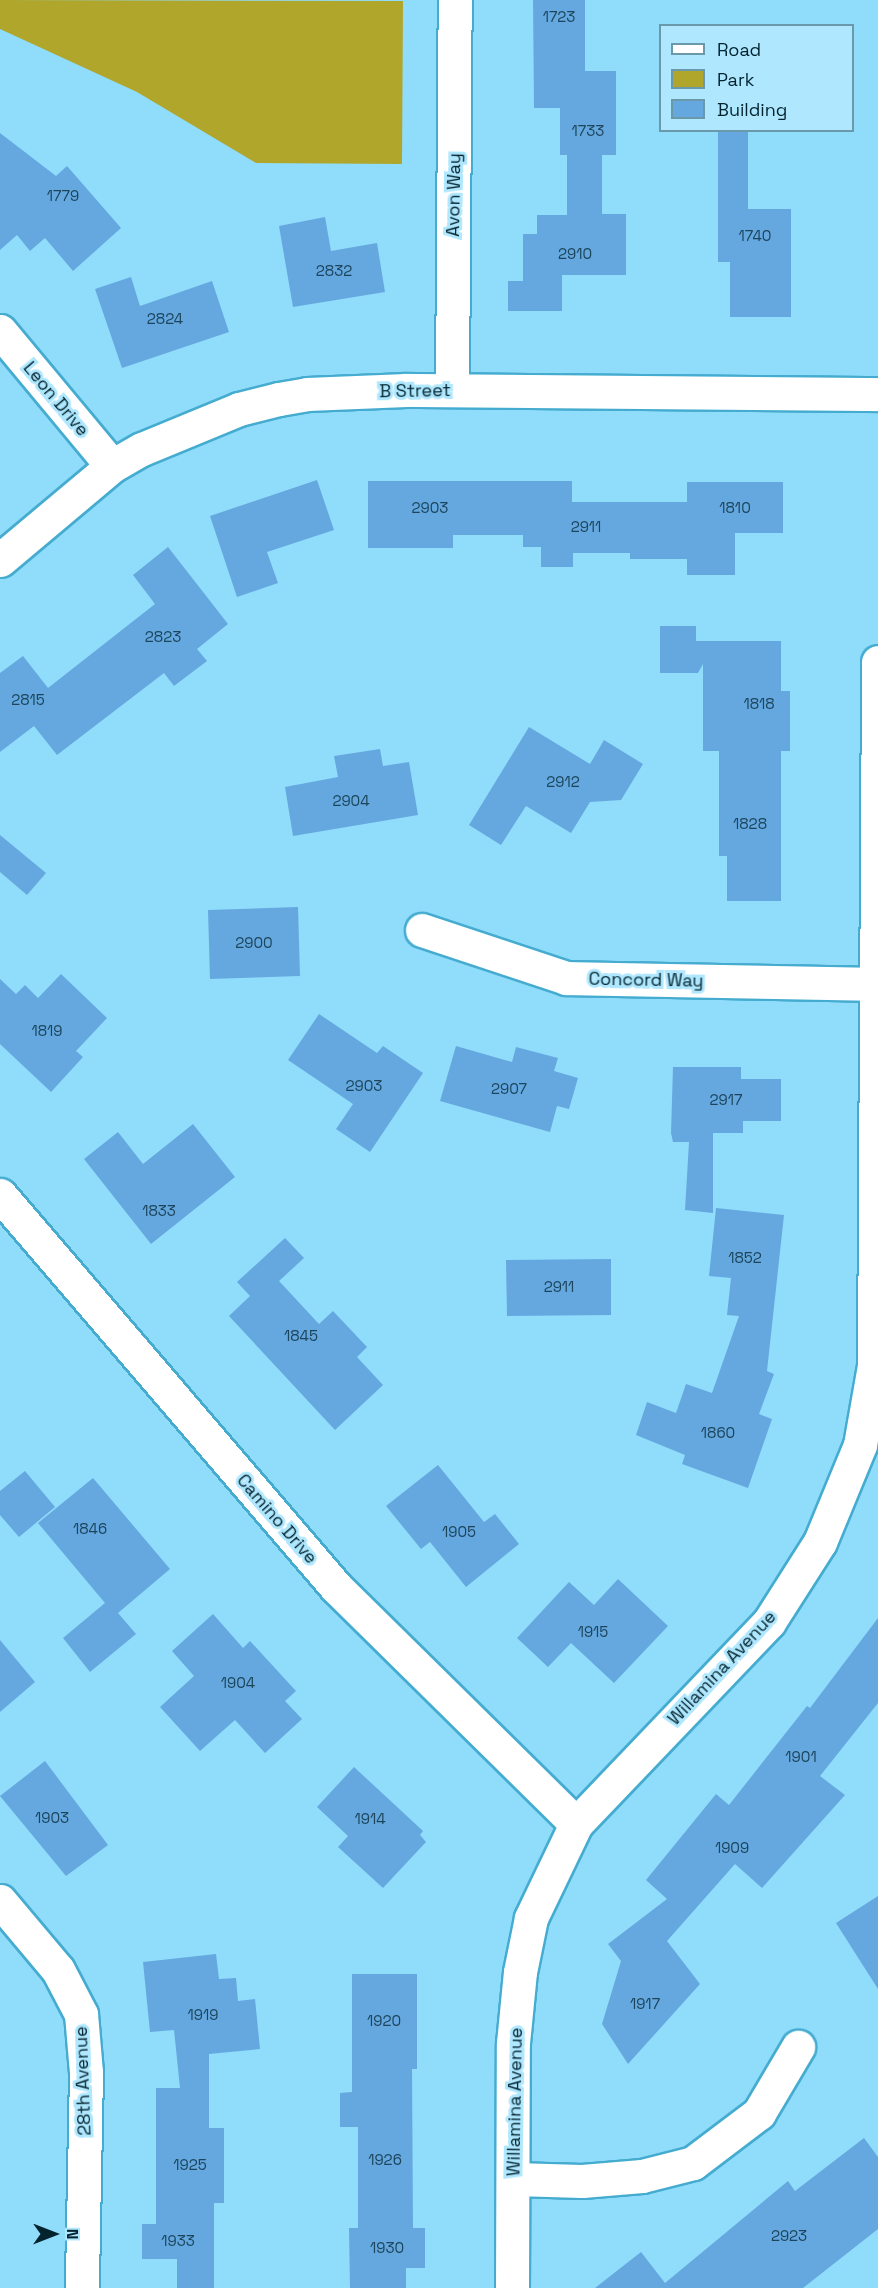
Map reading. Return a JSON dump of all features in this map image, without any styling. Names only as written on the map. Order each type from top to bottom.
[{"type":"street","name":"Avon Way","points":[[452,390],[455,0]]},
{"type":"street","name":"Leon Drive","points":[[0,331],[112,466]]},
{"type":"street","name":"B Street","points":[[0,560],[112,466],[189,428],[279,399],[307,394],[452,390],[878,394]]},
{"type":"street","name":"Willamina Avenue","points":[[512,2288],[513,2043],[520,1972],[531,1918],[576,1824],[769,1622],[820,1542],[860,1445],[874,1366],[878,662]]},
{"type":"street","name":"Concord Way","points":[[422,930],[566,978],[876,984]]},
{"type":"street","name":"Camino Drive","points":[[0,1195],[336,1587],[576,1824]]},
{"type":"street","name":"28th Avenue","points":[[0,1901],[58,1970],[81,2014],[86,2072],[82,2288]]},
{"type":"street","points":[[514,2179],[582,2181],[642,2176],[693,2163],[759,2113],[798,2047]]},
{"type":"green space","points":[[0,0],[403,1],[402,164],[256,163],[137,92],[0,29]]},
{"type":"building","points":[[533,0],[585,0],[585,71],[616,71],[616,155],[602,155],[602,214],[626,214],[626,275],[562,275],[562,311],[508,311],[508,281],[523,281],[523,234],[537,234],[537,215],[567,215],[567,155],[560,155],[560,108],[534,108]]},
{"type":"building","points":[[718,132],[748,132],[748,209],[791,209],[791,317],[730,317],[730,262],[718,262]]},
{"type":"building","points":[[0,133],[56,176],[67,166],[121,228],[73,271],[45,238],[30,251],[17,235],[0,250]]},
{"type":"building","points":[[325,217],[331,251],[377,243],[385,292],[293,307],[279,226]]},
{"type":"building","points":[[131,277],[140,306],[212,281],[229,332],[122,368],[95,289]]},
{"type":"building","points":[[317,480],[334,530],[267,552],[278,583],[237,597],[210,516]]},
{"type":"building","points":[[368,481],[572,481],[572,502],[687,502],[687,482],[783,482],[783,533],[735,533],[735,575],[687,575],[687,559],[630,559],[630,553],[573,553],[573,567],[541,567],[541,547],[523,547],[523,535],[453,535],[453,548],[368,548]]},
{"type":"building","points":[[168,547],[228,624],[197,649],[207,661],[174,686],[164,673],[57,755],[34,726],[0,752],[0,673],[23,656],[48,688],[155,604],[133,575]]},
{"type":"building","points":[[660,626],[696,626],[696,641],[781,641],[781,691],[790,691],[790,751],[781,751],[781,901],[727,901],[727,856],[719,856],[719,751],[703,751],[703,664],[698,673],[660,673]]},
{"type":"building","points":[[529,727],[590,764],[604,740],[643,764],[621,800],[590,802],[571,833],[526,806],[501,845],[469,825]]},
{"type":"building","points":[[380,749],[383,766],[409,762],[418,815],[293,836],[285,787],[338,777],[334,756]]},
{"type":"building","points":[[0,835],[46,873],[27,895],[0,872]]},
{"type":"building","points":[[298,907],[300,976],[210,979],[208,910]]},
{"type":"building","points":[[61,974],[107,1018],[76,1051],[83,1057],[51,1092],[0,1044],[0,979],[16,994],[25,985],[38,998]]},
{"type":"building","points":[[319,1014],[377,1053],[383,1046],[423,1073],[370,1152],[336,1129],[353,1104],[288,1060]]},
{"type":"building","points":[[456,1046],[512,1062],[516,1047],[558,1058],[554,1071],[578,1078],[569,1109],[557,1106],[550,1132],[440,1101]]},
{"type":"building","points":[[673,1067],[741,1067],[741,1079],[781,1079],[781,1121],[743,1121],[743,1133],[713,1133],[713,1213],[685,1210],[689,1142],[673,1142],[671,1133]]},
{"type":"building","points":[[193,1124],[235,1177],[151,1244],[84,1159],[118,1132],[143,1164]]},
{"type":"building","points":[[716,1208],[784,1215],[767,1371],[774,1374],[759,1414],[772,1419],[748,1488],[682,1464],[685,1455],[636,1435],[647,1402],[676,1413],[686,1384],[712,1393],[739,1316],[727,1315],[731,1278],[709,1276]]},
{"type":"building","points":[[285,1238],[304,1258],[279,1281],[319,1324],[333,1311],[367,1347],[357,1357],[383,1385],[335,1430],[229,1316],[250,1296],[237,1282]]},
{"type":"building","points":[[611,1259],[611,1315],[507,1316],[506,1260]]},
{"type":"building","points":[[438,1465],[484,1522],[495,1514],[519,1544],[466,1587],[430,1542],[421,1549],[386,1506]]},
{"type":"building","points":[[25,1471],[55,1507],[19,1537],[0,1515],[0,1491]]},
{"type":"building","points":[[93,1478],[170,1569],[118,1613],[136,1634],[90,1672],[63,1638],[105,1603],[38,1523]]},
{"type":"building","points":[[618,1579],[668,1626],[614,1683],[571,1643],[548,1667],[517,1638],[569,1582],[594,1605]]},
{"type":"building","points":[[213,1614],[243,1648],[250,1641],[296,1691],[285,1701],[302,1719],[265,1753],[235,1720],[200,1751],[160,1707],[194,1676],[172,1651]]},
{"type":"building","points":[[878,1618],[878,1703],[820,1776],[845,1795],[762,1888],[735,1864],[667,1941],[700,1984],[628,2064],[602,2024],[621,1961],[608,1944],[667,1899],[646,1880],[716,1794],[729,1805],[807,1706],[810,1708]]},
{"type":"building","points":[[0,1640],[35,1682],[0,1712]]},
{"type":"building","points":[[45,1761],[108,1845],[66,1876],[0,1796]]},
{"type":"building","points":[[354,1767],[423,1831],[420,1835],[426,1842],[383,1888],[338,1847],[348,1836],[317,1807]]},
{"type":"building","points":[[878,1896],[878,1989],[836,1923]]},
{"type":"building","points":[[216,1954],[219,1979],[236,1978],[238,2001],[255,1999],[260,2049],[209,2054],[209,2128],[224,2128],[224,2203],[214,2203],[214,2288],[177,2288],[177,2259],[142,2259],[142,2224],[156,2224],[156,2088],[180,2088],[174,2030],[150,2032],[143,1962]]},
{"type":"building","points":[[352,1974],[417,1974],[417,2069],[412,2069],[413,2228],[425,2228],[425,2268],[406,2268],[406,2288],[350,2288],[349,2228],[358,2228],[358,2127],[340,2127],[340,2093],[352,2092]]},
{"type":"building","points":[[864,2138],[878,2157],[878,2229],[803,2288],[595,2288],[641,2252],[665,2283],[788,2181],[795,2191]]}]
